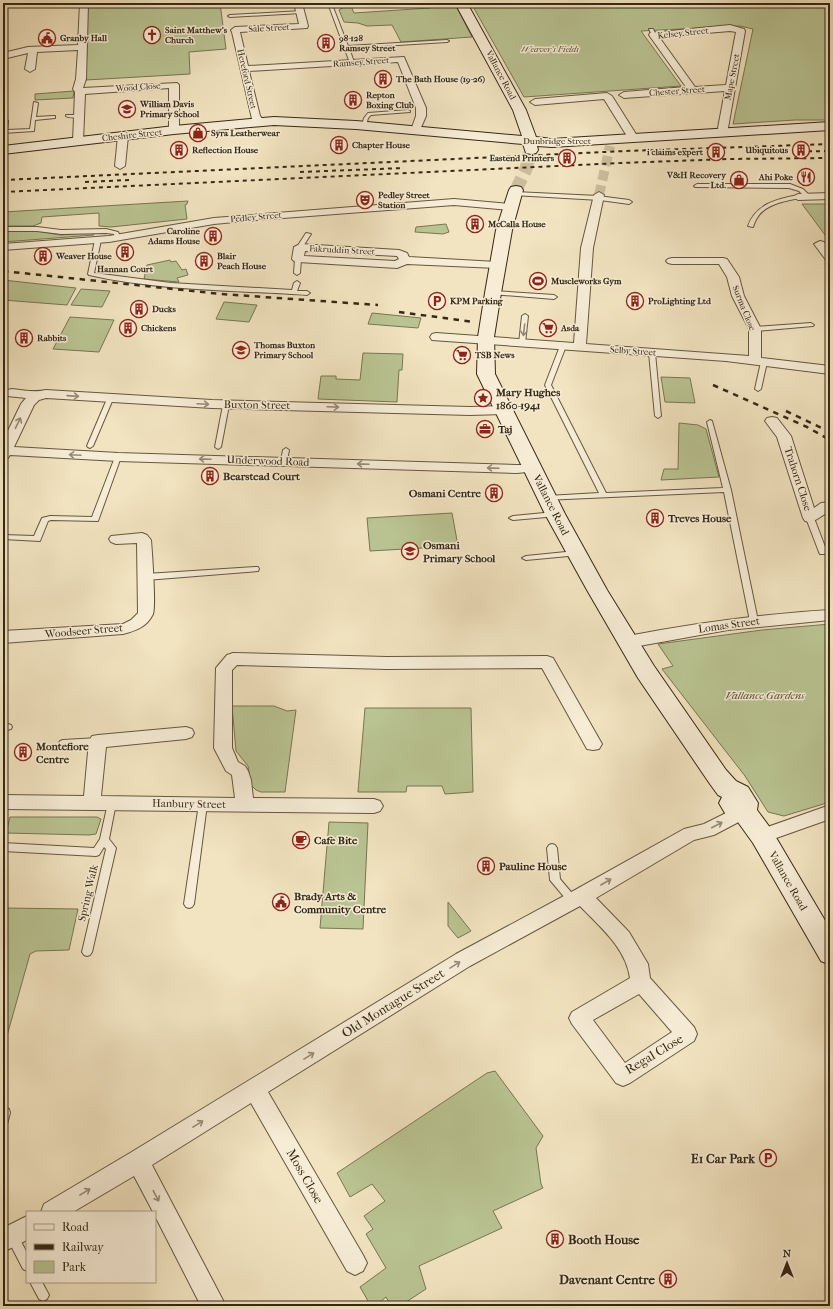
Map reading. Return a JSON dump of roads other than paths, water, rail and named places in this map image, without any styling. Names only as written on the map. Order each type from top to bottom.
[{"type":"main road","name":"Vallance Road","points":[[461,3],[512,97],[521,110],[524,117],[530,146]]},
{"type":"main road","name":"Dunbridge Street","points":[[261,123],[300,122],[364,125],[416,130],[530,146],[552,143],[610,143],[634,139],[830,126]]},
{"type":"main road","name":"Cheshire Street","points":[[3,150],[174,130],[261,123]]},
{"type":"main road","name":"Vallance Road","points":[[514,197],[497,265],[486,341],[486,374],[551,506],[576,553],[628,642],[689,734],[728,788],[726,797],[735,808],[744,811],[762,836],[830,953]]},
{"type":"street","points":[[78,141],[80,91],[78,89],[81,79],[84,4]]},
{"type":"street","name":"Sale Street","points":[[235,32],[304,26],[299,7]]},
{"type":"street","name":"Kelsey Street","points":[[693,90],[652,32],[730,28]]},
{"type":"street","name":"Mape Street","points":[[725,133],[722,128],[741,31],[730,28]]},
{"type":"street","name":"Hereford Street","points":[[235,32],[245,69],[255,118],[261,123]]},
{"type":"street","points":[[3,56],[33,50],[82,47]]},
{"type":"street","points":[[30,69],[33,50]]},
{"type":"street","name":"Ramsey Street","points":[[245,69],[401,59],[422,108],[416,130]]},
{"type":"street","name":"Wood Close","points":[[80,91],[174,85],[174,130]]},
{"type":"street","name":"Chester Street","points":[[624,95],[730,88]]},
{"type":"street","points":[[535,102],[607,96],[634,139]]},
{"type":"street","points":[[120,166],[122,136]]},
{"type":"street","points":[[803,197],[830,196]]},
{"type":"street","name":"Pedley Street","points":[[3,247],[118,238],[214,221],[514,197]]},
{"type":"street","points":[[580,348],[587,248],[599,197]]},
{"type":"street","points":[[820,244],[830,258]]},
{"type":"street","name":"Fakruddin Street","points":[[405,260],[403,255],[399,253],[300,247],[298,259],[397,265],[405,260],[497,265]]},
{"type":"street","name":"Surma Close","points":[[672,261],[723,261],[733,278],[738,296],[755,329],[759,361]]},
{"type":"street","name":"Selby Street","points":[[436,337],[726,357],[829,372]]},
{"type":"street","name":"Buxton Street","points":[[12,393],[26,394],[34,397],[46,394],[226,405],[470,412],[504,410]]},
{"type":"street","points":[[4,453],[28,404],[34,397]]},
{"type":"street","name":"Trahorn Close","points":[[772,421],[784,436],[810,518],[826,506],[830,507]]},
{"type":"street","name":"Underwood Road","points":[[4,453],[118,457],[285,456],[532,468]]},
{"type":"street","name":"Woodseer Street","points":[[3,637],[123,629],[135,626],[142,620],[146,613],[144,540],[142,538],[116,539]]},
{"type":"street","name":"Lomas Street","points":[[628,642],[754,621],[830,615]]},
{"type":"street","points":[[244,804],[242,780],[239,772],[232,766],[223,748],[224,668],[234,659],[387,663],[547,662],[593,744]]},
{"type":"street","points":[[92,803],[98,741],[186,733]]},
{"type":"street","name":"Hanbury Street","points":[[3,802],[374,806]]},
{"type":"street","name":"Old Montague Street","points":[[54,1211],[138,1161],[463,960],[578,899],[690,834],[708,830],[744,811]]},
{"type":"street","points":[[762,836],[830,812]]},
{"type":"street","points":[[578,899],[622,938],[638,964],[641,982]]},
{"type":"street","name":"Regal Close","points":[[641,982],[687,1034],[623,1076],[579,1018],[641,982]]},
{"type":"street","name":"Moss Close","points":[[255,1089],[355,1263]]},
{"type":"street","points":[[138,1161],[214,1306]]},
{"type":"lane","points":[[352,62],[331,6],[364,3]]},
{"type":"lane","points":[[84,4],[105,5]]},
{"type":"lane","points":[[230,16],[299,7]]},
{"type":"lane","points":[[346,47],[447,41]]},
{"type":"lane","points":[[3,121],[6,121],[4,132],[32,130],[36,103]]},
{"type":"lane","points":[[364,125],[366,118],[370,114],[408,111]]},
{"type":"lane","points":[[68,116],[79,116]]},
{"type":"lane","points":[[34,119],[53,117]]},
{"type":"lane","points":[[696,186],[790,186],[801,190],[803,197],[787,199],[761,210],[752,220],[751,226]]},
{"type":"lane","points":[[514,197],[599,197],[629,202]]},
{"type":"lane","points":[[3,229],[27,228],[62,232],[106,231],[116,233],[118,238]]},
{"type":"lane","points":[[300,247],[308,234]]},
{"type":"lane","points":[[98,240],[91,274],[138,281],[307,293]]},
{"type":"lane","points":[[297,273],[298,259]]},
{"type":"lane","points":[[294,292],[297,283]]},
{"type":"lane","points":[[493,293],[528,297],[554,297]]},
{"type":"lane","points":[[522,343],[525,316]]},
{"type":"lane","points":[[755,329],[811,325]]},
{"type":"lane","points":[[563,346],[548,384],[603,495]]},
{"type":"lane","points":[[652,353],[658,416]]},
{"type":"lane","points":[[758,389],[759,361]]},
{"type":"lane","points":[[90,446],[110,398]]},
{"type":"lane","points":[[218,447],[226,405]]},
{"type":"lane","points":[[710,422],[727,490],[754,621]]},
{"type":"lane","points":[[3,536],[37,539],[46,520],[50,518],[95,519],[118,457]]},
{"type":"lane","points":[[513,518],[551,506],[603,495],[727,490]]},
{"type":"lane","points":[[810,518],[823,552]]},
{"type":"lane","points":[[526,558],[576,553]]},
{"type":"lane","points":[[146,576],[255,569]]},
{"type":"lane","points":[[63,743],[98,741]]},
{"type":"lane","points":[[3,847],[96,852],[104,840],[112,803]]},
{"type":"lane","points":[[189,904],[203,804]]},
{"type":"lane","name":"Spring Walk","points":[[87,952],[111,848],[104,840]]},
{"type":"lane","points":[[552,848],[555,880],[578,899]]},
{"type":"lane","points":[[14,1234],[26,1263]]},
{"type":"lane","points":[[37,1283],[43,1295]]},
{"type":"tunnel","points":[[599,195],[610,146]]},
{"type":"tunnel","points":[[516,190],[526,169],[531,150]]},
{"type":"railway","points":[[3,180],[626,151],[830,144]]},
{"type":"railway","points":[[760,152],[830,151]]},
{"type":"railway","points":[[3,192],[621,163],[729,159],[830,158]]},
{"type":"railway","points":[[300,172],[404,168]]},
{"type":"railway","points":[[85,182],[129,180]]},
{"type":"railway","points":[[3,271],[221,294],[378,305]]},
{"type":"railway","points":[[399,312],[474,322]]},
{"type":"railway","points":[[713,385],[807,427],[830,440]]},
{"type":"railway","points":[[786,411],[830,432]]},
{"type":"place","name":"Saint Matthew's Church","points":[[152,35]]},
{"type":"place","name":"Granby Hall","points":[[47,38]]},
{"type":"place","name":"98-128 Ramsey Street","points":[[326,43]]},
{"type":"place","name":"The Bath House (19-26)","points":[[383,79]]},
{"type":"place","name":"Repton Boxing Club","points":[[353,100]]},
{"type":"place","name":"William Davis Primary School","points":[[127,109]]},
{"type":"place","name":"Syra Leatherwear","points":[[198,133]]},
{"type":"place","name":"Chapter House","points":[[339,145]]},
{"type":"place","name":"Reflection House","points":[[179,150]]},
{"type":"place","name":"Ubiquitous","points":[[801,150]]},
{"type":"place","name":"i claims expert","points":[[716,152]]},
{"type":"place","name":"Eastend Printers","points":[[567,158]]},
{"type":"place","name":"Ahi Poke","points":[[806,177]]},
{"type":"place","name":"V&H Recovery Ltd.","points":[[739,180]]},
{"type":"place","name":"Pedley Street Station","points":[[365,200]]},
{"type":"place","name":"McCalla House","points":[[475,224]]},
{"type":"place","name":"Caroline Adams House","points":[[213,236]]},
{"type":"place","name":"Hannan Court","points":[[125,252]]},
{"type":"place","name":"Weaver House","points":[[43,256]]},
{"type":"place","name":"Blair Peach House","points":[[204,261]]},
{"type":"place","name":"Muscleworks Gym","points":[[538,281]]},
{"type":"place","name":"KPM Parking","points":[[437,301]]},
{"type":"place","name":"ProLighting Ltd","points":[[635,301]]},
{"type":"place","name":"Ducks","points":[[139,309]]},
{"type":"place","name":"Chickens","points":[[128,328]]},
{"type":"place","name":"Asda","points":[[548,328]]},
{"type":"place","name":"Rabbits","points":[[24,338]]},
{"type":"place","name":"Thomas Buxton Primary School","points":[[241,350]]},
{"type":"place","name":"TSB News","points":[[462,355]]},
{"type":"place","name":"Mary Hughes 1860-1941","points":[[483,398]]},
{"type":"place","name":"Taj","points":[[485,429]]},
{"type":"place","name":"Bearstead Court","points":[[210,476]]},
{"type":"place","name":"Osmani Centre","points":[[494,493]]},
{"type":"place","name":"Treves House","points":[[655,518]]},
{"type":"place","name":"Osmani Primary School","points":[[410,551]]},
{"type":"place","name":"Montefiore Centre","points":[[23,752]]},
{"type":"place","name":"Cafe Bite","points":[[301,840]]},
{"type":"place","name":"Pauline House","points":[[486,866]]},
{"type":"place","name":"Brady Arts & Community Centre","points":[[281,902]]},
{"type":"place","name":"E1 Car Park","points":[[768,1158]]},
{"type":"place","name":"Booth House","points":[[555,1239]]},
{"type":"place","name":"Davenant Centre","points":[[668,1279]]},
{"type":"park label","name":"Weaver's Fields","points":[[550,49]]},
{"type":"park label","name":"Vallance Gardens","points":[[765,695]]}]
